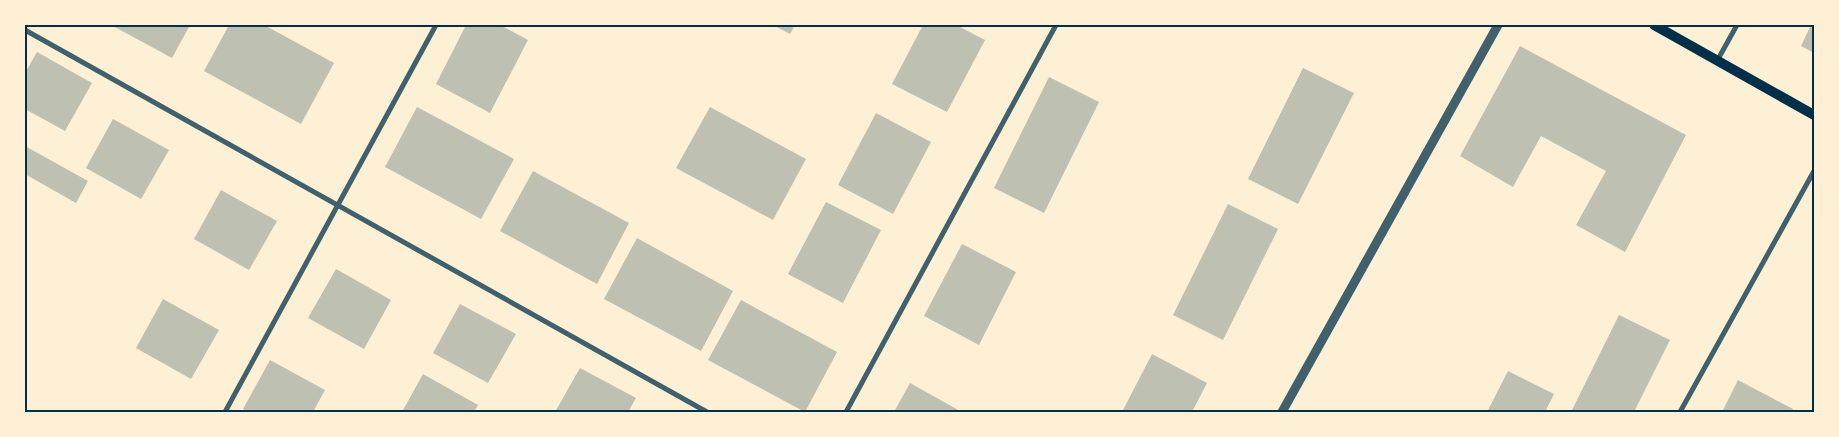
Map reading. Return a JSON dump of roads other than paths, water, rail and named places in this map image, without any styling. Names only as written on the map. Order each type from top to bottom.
[{"type":"main road","points":[[1654,25],[1814,115]]},
{"type":"street","points":[[226,412],[436,25]]},
{"type":"street","points":[[846,412],[1056,25]]},
{"type":"street","points":[[1282,412],[1498,25]]},
{"type":"street","points":[[1717,60],[1737,25]]},
{"type":"street","points":[[25,30],[707,412]]},
{"type":"street","points":[[1680,412],[1814,171]]}]
